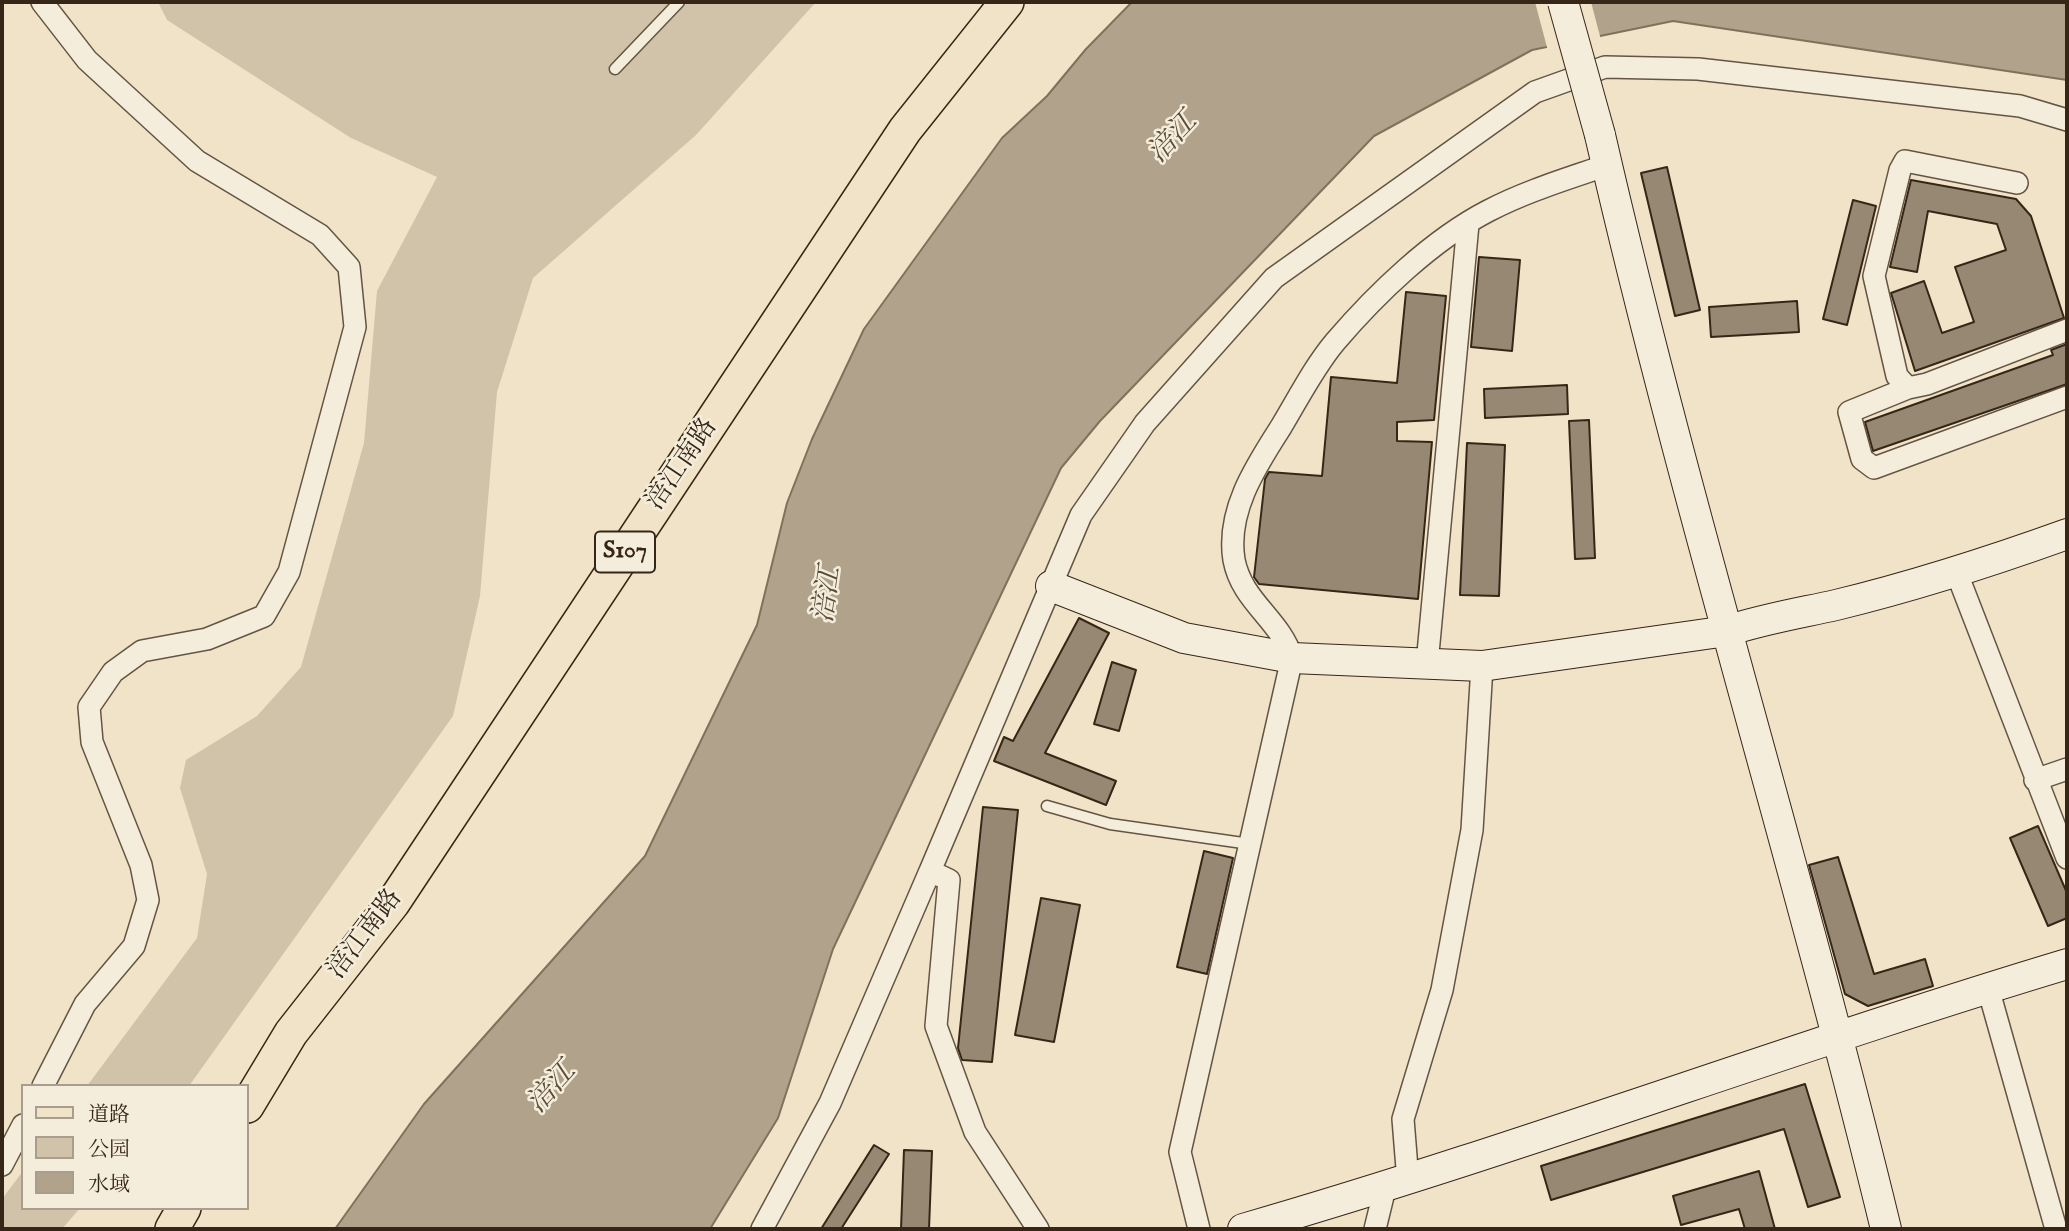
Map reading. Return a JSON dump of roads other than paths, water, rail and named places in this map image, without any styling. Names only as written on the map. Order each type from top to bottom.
[{"type":"main road","name":"涪江南路","points":[[248,1104],[291,1033],[393,902],[905,130],[1007,2]]},
{"type":"main road","points":[[172,1229],[183,1210]]},
{"type":"street","points":[[42,2],[88,60],[197,161],[320,235],[349,267],[355,327],[289,572],[264,616],[207,639],[142,651],[113,672],[89,707],[92,742],[141,865],[148,900],[134,946],[85,1004],[44,1084]]},
{"type":"street","points":[[1563,2],[1600,135],[1727,631],[1838,1035],[1885,1229]]},
{"type":"street","points":[[762,1229],[830,1103],[1081,515],[1145,423],[1274,278],[1535,92],[1605,67],[1698,69],[2020,106],[2067,120]]},
{"type":"street","points":[[1908,388],[1897,376],[1874,276],[1900,170],[1905,161],[2017,183]]},
{"type":"street","points":[[1199,1229],[1180,1152],[1292,658],[1286,638],[1274,622],[1257,609],[1242,585],[1234,558],[1234,530],[1247,481],[1334,343],[1410,264],[1486,211],[1607,165]]},
{"type":"street","points":[[1427,664],[1468,224]]},
{"type":"street","points":[[2067,330],[1849,412],[1862,459],[1874,468],[2067,397]]},
{"type":"street","points":[[1051,586],[1184,638],[1292,658],[1482,666],[1727,631],[1758,620],[1848,602],[1956,571],[2067,534]]},
{"type":"street","points":[[1956,571],[2067,858]]},
{"type":"street","points":[[1374,1229],[1397,1184],[1403,1119],[1442,990],[1472,830],[1482,666]]},
{"type":"street","points":[[2035,780],[2067,769]]},
{"type":"street","points":[[930,871],[949,880],[936,1026],[975,1132],[1038,1229]]},
{"type":"street","points":[[1243,1229],[1397,1184],[1838,1035],[2067,964]]},
{"type":"street","points":[[1988,988],[2056,1229]]},
{"type":"street","points":[[2,1165],[21,1129]]},
{"type":"lane","points":[[615,69],[680,2]]},
{"type":"lane","points":[[1047,806],[1110,824],[1250,844]]},
{"type":"water","name":"涪江","points":[[1132,2],[2067,2],[2067,80],[1673,21],[1532,50],[1374,136],[1100,421],[1061,468],[833,949],[778,1118],[710,1229],[335,1229],[424,1104],[645,856],[757,625],[787,503],[812,439],[864,329],[1002,138],[1047,96],[1086,49]]}]
